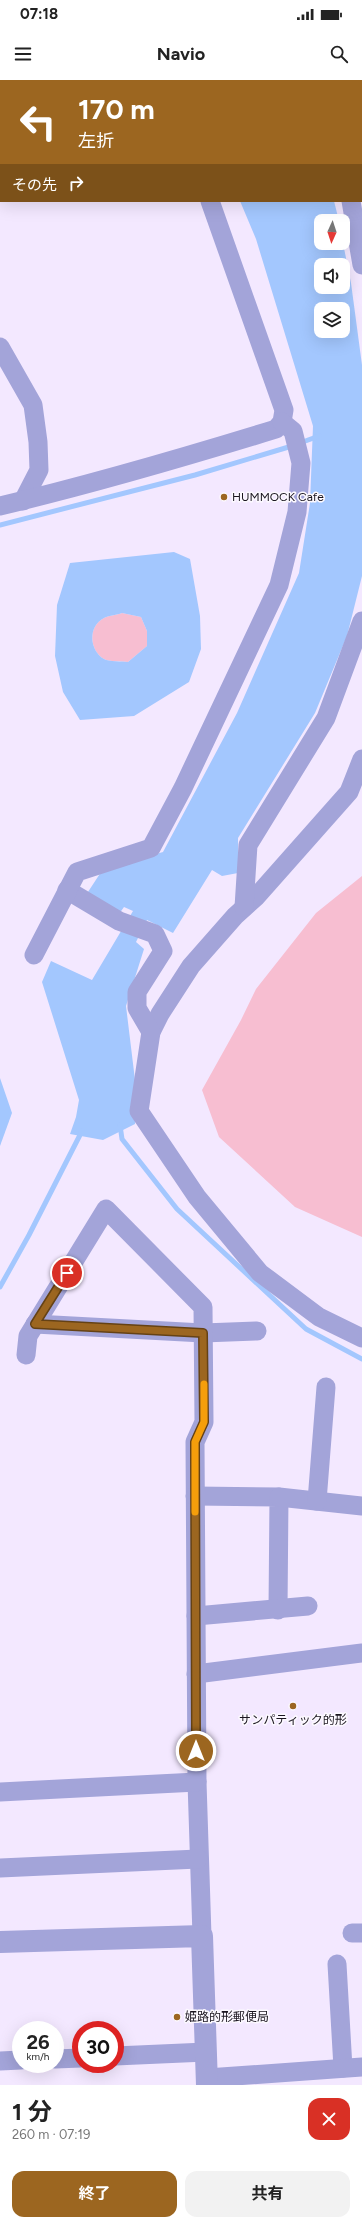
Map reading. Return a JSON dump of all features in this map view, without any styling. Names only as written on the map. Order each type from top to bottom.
[{"type":"street","points":[[0,506],[178,460],[276,429],[282,422],[284,410],[210,202]]},
{"type":"street","points":[[351,202],[361,255]]},
{"type":"street","points":[[0,347],[32,405],[38,442],[39,470],[23,501]]},
{"type":"street","points":[[34,955],[76,872],[151,848],[183,788],[279,585],[297,512],[301,463],[293,431],[282,422]]},
{"type":"street","points":[[244,907],[248,845],[326,718],[356,657],[362,621]]},
{"type":"street","points":[[362,759],[349,792],[256,897],[244,907],[192,966],[151,1032],[139,1111],[197,1197],[260,1273],[319,1317],[362,1338]]},
{"type":"street","points":[[67,890],[119,921],[155,934],[163,950],[137,992],[137,1008],[151,1032]]},
{"type":"street","points":[[26,1355],[28,1336],[106,1209],[203,1307],[204,1422],[195,1442],[195,1496],[198,1859],[207,2081],[339,2074],[362,2067]]},
{"type":"street","points":[[35,1324],[203,1333],[257,1332]]},
{"type":"street","points":[[317,1501],[326,1387]]},
{"type":"street","points":[[195,1496],[279,1497],[362,1506]]},
{"type":"street","points":[[278,1610],[279,1497]]},
{"type":"street","points":[[196,1616],[278,1610],[308,1606]]},
{"type":"street","points":[[196,1674],[362,1653]]},
{"type":"street","points":[[0,1792],[197,1782]]},
{"type":"street","points":[[0,1868],[198,1859]]},
{"type":"street","points":[[0,1942],[202,1936]]},
{"type":"street","points":[[337,1964],[339,2074]]},
{"type":"street","points":[[124,2056],[206,2052]]},
{"type":"street","points":[[0,2061],[12,2060]]},
{"type":"shaded area","points":[[122,613],[141,617],[147,631],[147,646],[128,662],[106,660],[95,650],[92,638],[93,632],[95,627],[104,618]]},
{"type":"shaded area","points":[[362,876],[362,1237],[295,1207],[219,1137],[202,1090],[241,1020],[256,989],[316,913]]},
{"type":"water","points":[[240,202],[334,202],[337,214],[314,214],[314,250],[344,250],[346,258],[314,258],[314,294],[350,294],[350,278],[362,365],[362,576],[347,636],[315,713],[238,838],[238,873],[222,876],[212,870],[173,933],[147,920],[136,942],[144,949],[126,1006],[135,1080],[135,1124],[103,1140],[70,1134],[76,1117],[79,1100],[42,982],[51,961],[92,980],[133,911],[124,907],[119,914],[86,895],[103,869],[163,852],[237,713],[299,573],[310,503],[313,426],[256,239]]},
{"type":"water","points":[[174,552],[190,559],[200,616],[201,649],[189,682],[134,716],[80,720],[63,692],[55,656],[57,605],[70,563]],"holes":[[[122,613],[141,617],[147,631],[147,646],[128,662],[106,660],[99,655],[95,650],[92,638],[95,627],[99,622],[106,617]]]},
{"type":"water","points":[[0,1078],[12,1113],[0,1146]]},
{"type":"waterway","points":[[300,443],[319,436]]},
{"type":"waterway","points":[[0,525],[195,475],[292,446]]},
{"type":"waterway","points":[[120,1125],[122,1139],[177,1209],[306,1329],[362,1359]]},
{"type":"waterway","points":[[0,1287],[29,1235],[82,1131]]},
{"type":"slow traffic","points":[[195,1512],[195,1442],[204,1422],[204,1384]]},
{"type":"place","name":"HUMMOCK Cafe","points":[[224,497]]},
{"type":"place","name":"サンパティック的形","points":[[293,1706]]},
{"type":"place","name":"姫路的形郵便局","points":[[177,2017]]},
{"type":"route","points":[[67,1273],[35,1324],[203,1333],[204,1422],[195,1442],[196,1751]]}]
